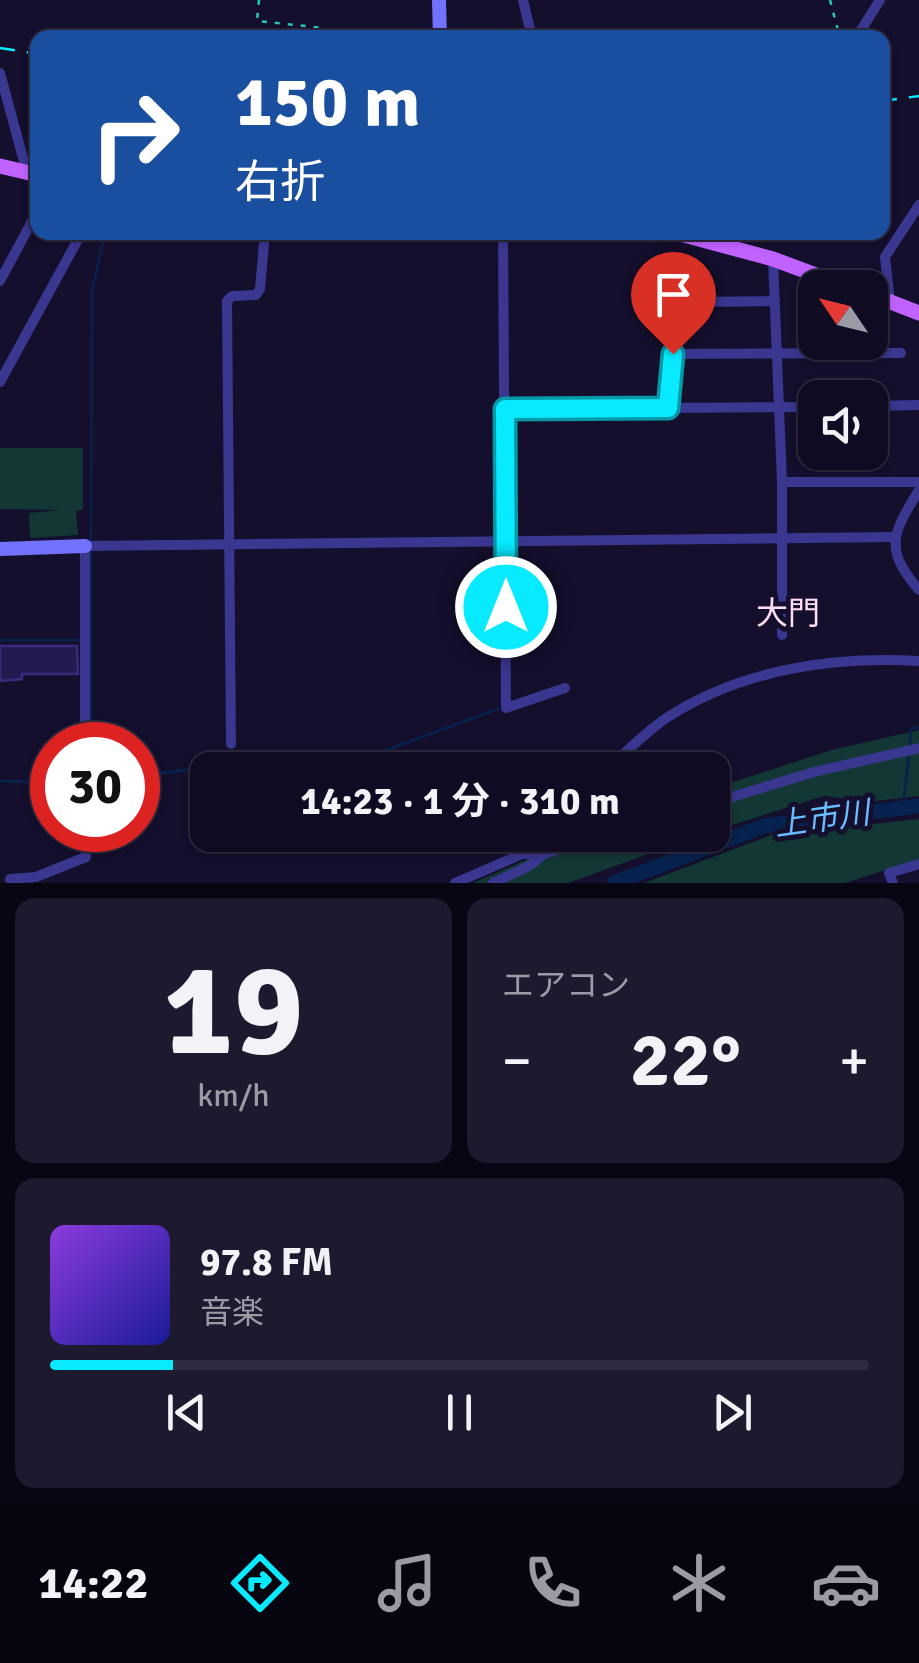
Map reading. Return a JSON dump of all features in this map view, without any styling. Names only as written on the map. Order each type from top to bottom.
[{"type":"main road","points":[[0,166],[30,174]]},
{"type":"main road","points":[[704,240],[804,270]]},
{"type":"main road","points":[[890,302],[919,313]]},
{"type":"street","points":[[439,0],[440,30]]},
{"type":"street","points":[[524,0],[530,30]]},
{"type":"street","points":[[861,30],[880,0]]},
{"type":"street","points":[[0,74],[30,168]]},
{"type":"street","points":[[890,302],[885,257],[919,205]]},
{"type":"street","points":[[0,281],[30,225]]},
{"type":"street","points":[[0,382],[78,240]]},
{"type":"street","points":[[230,744],[227,300],[232,296],[256,295],[260,290],[263,240]]},
{"type":"street","points":[[502,240],[506,708],[565,688]]},
{"type":"street","points":[[773,258],[782,482],[782,635]]},
{"type":"street","points":[[668,408],[673,354],[690,302],[776,300]]},
{"type":"street","points":[[673,354],[901,353]]},
{"type":"street","points":[[888,406],[919,405]]},
{"type":"street","points":[[505,409],[798,407]]},
{"type":"street","points":[[782,482],[919,482]]},
{"type":"street","points":[[919,490],[897,527],[896,537],[901,566],[919,590]]},
{"type":"street","points":[[0,549],[896,537]]},
{"type":"street","points":[[85,546],[85,722]]},
{"type":"street","points":[[627,752],[673,713],[750,678],[808,664],[919,661]]},
{"type":"street","points":[[730,798],[814,772],[919,748]]},
{"type":"street","points":[[10,880],[36,878],[86,857],[86,852]]},
{"type":"street","points":[[455,883],[522,854],[550,852]]},
{"type":"street","points":[[493,883],[530,866],[544,854]]},
{"type":"street","points":[[892,883],[889,872],[919,864]]},
{"type":"path","points":[[259,0],[257,21],[324,28]]},
{"type":"path","points":[[830,0],[838,30]]},
{"type":"green space","points":[[0,448],[83,448],[83,510],[76,511],[78,535],[30,538],[29,513],[61,510],[0,509]]},
{"type":"green space","points":[[919,730],[919,796],[867,802],[824,796],[730,826],[730,783],[832,750]]},
{"type":"green space","points":[[919,819],[919,859],[845,883],[644,883],[771,835]]},
{"type":"green space","points":[[544,852],[653,852],[568,883],[473,883]]},
{"type":"building","points":[[0,646],[77,646],[78,674],[22,674],[22,679],[0,681]]},
{"type":"waterway","points":[[91,540],[92,291],[103,240]]},
{"type":"waterway","points":[[91,548],[91,722]]},
{"type":"waterway","points":[[0,640],[79,640]]},
{"type":"waterway","points":[[160,773],[373,755],[498,709]]},
{"type":"waterway","points":[[910,744],[911,729],[919,727]]},
{"type":"waterway","points":[[902,811],[909,757]]},
{"type":"waterway","points":[[0,781],[30,782]]},
{"type":"waterway","name":"上市川","points":[[614,883],[764,826],[919,806]]},
{"type":"railway","points":[[0,48],[30,53]]},
{"type":"railway","points":[[890,100],[919,96]]},
{"type":"district","name":"大門","points":[[788,613]]},
{"type":"route","points":[[506,607],[505,409],[668,408],[673,354]]}]
